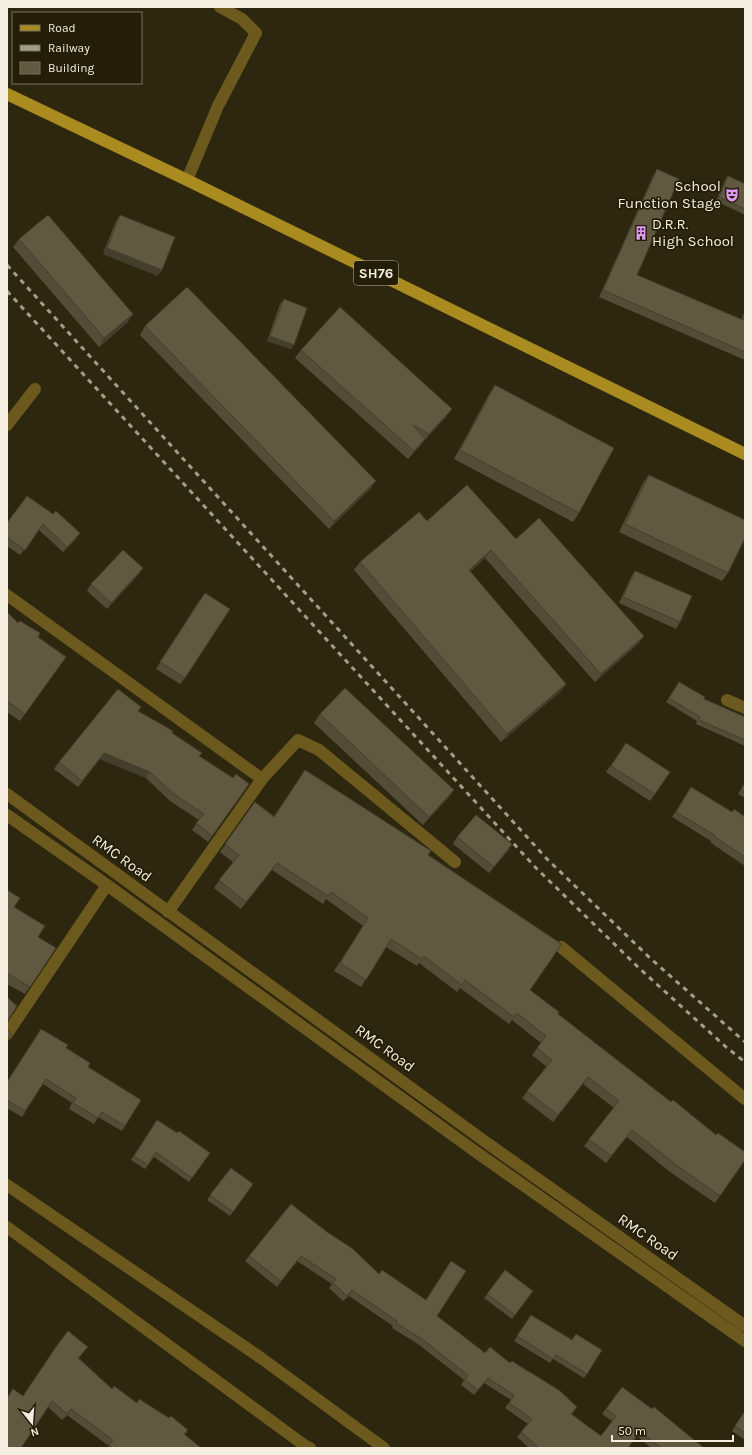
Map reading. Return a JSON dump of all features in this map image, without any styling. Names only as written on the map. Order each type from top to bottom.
[{"type":"main road","name":"SH76","points":[[7,94],[187,180],[745,454]]},
{"type":"street","points":[[187,180],[218,106],[256,33],[242,19],[220,7]]},
{"type":"street","points":[[7,425],[35,390]]},
{"type":"street","points":[[7,595],[262,779]]},
{"type":"street","points":[[727,700],[745,708]]},
{"type":"street","points":[[168,912],[262,779],[298,740],[319,750],[455,862]]},
{"type":"street","name":"RMC Road","points":[[7,794],[468,1129],[745,1326]]},
{"type":"street","name":"RMC Road","points":[[7,815],[107,885],[476,1152],[745,1341]]},
{"type":"street","points":[[7,1034],[107,885]]},
{"type":"street","points":[[561,947],[745,1099]]},
{"type":"street","points":[[7,1185],[261,1358],[384,1448]]},
{"type":"street","points":[[7,1227],[310,1448]]},
{"type":"building","name":"D.R.R. High School","points":[[657,169],[679,179],[637,275],[743,320],[745,315],[745,352],[603,290]]},
{"type":"building","name":"School Function Stage","points":[[728,176],[745,184],[745,209],[719,197]]},
{"type":"building","points":[[48,215],[133,314],[104,338],[19,239]]},
{"type":"building","points":[[120,215],[175,237],[162,270],[107,248]]},
{"type":"building","points":[[187,287],[376,481],[334,521],[145,326]]},
{"type":"building","points":[[284,299],[307,308],[294,345],[270,336]]},
{"type":"building","points":[[340,307],[452,409],[429,434],[413,425],[425,439],[414,451],[301,350]]},
{"type":"building","points":[[495,385],[614,448],[579,513],[460,450]]},
{"type":"building","points":[[649,475],[745,520],[745,538],[728,573],[625,524]]},
{"type":"building","points":[[467,485],[516,539],[539,518],[644,636],[601,674],[491,550],[469,570],[566,684],[507,734],[360,562],[419,512],[427,521]]},
{"type":"building","points":[[27,496],[53,514],[56,511],[80,533],[67,547],[43,524],[25,550],[7,537],[7,523]]},
{"type":"building","points":[[123,550],[143,568],[111,603],[91,584]]},
{"type":"building","points":[[635,571],[692,596],[680,622],[623,597]]},
{"type":"building","points":[[205,593],[230,609],[185,678],[160,662]]},
{"type":"building","points":[[7,612],[18,623],[20,621],[40,633],[38,637],[66,657],[25,714],[7,701]]},
{"type":"building","points":[[679,682],[705,697],[704,699],[745,717],[745,740],[699,720],[700,717],[669,698]]},
{"type":"building","points":[[345,688],[454,790],[429,817],[320,714]]},
{"type":"building","points":[[118,689],[141,707],[138,711],[173,731],[172,733],[202,753],[199,756],[233,778],[236,774],[249,784],[212,836],[196,823],[204,814],[174,794],[150,772],[104,753],[82,781],[59,762]]},
{"type":"building","points":[[626,743],[670,772],[655,794],[611,766]]},
{"type":"building","points":[[305,770],[431,851],[428,855],[560,943],[561,945],[530,990],[559,1012],[558,1014],[671,1102],[673,1100],[716,1135],[718,1133],[745,1152],[745,1160],[720,1196],[675,1164],[632,1130],[611,1156],[589,1139],[619,1101],[588,1077],[558,1115],[527,1091],[552,1060],[537,1048],[546,1036],[517,1013],[514,1017],[465,980],[462,985],[424,956],[422,959],[391,939],[366,980],[340,963],[368,918],[331,892],[328,896],[277,863],[246,902],[219,880],[239,855],[225,844],[255,802],[274,817]]},
{"type":"building","points":[[745,783],[745,792],[741,790]]},
{"type":"building","points":[[691,787],[732,812],[734,809],[745,817],[745,857],[715,837],[716,836],[676,812]]},
{"type":"building","points":[[476,815],[512,844],[494,867],[457,837]]},
{"type":"building","points":[[7,890],[20,898],[14,907],[45,926],[38,937],[56,948],[30,987],[7,973]]},
{"type":"building","points":[[7,997],[17,1006],[7,1022]]},
{"type":"building","points":[[41,1029],[68,1045],[66,1048],[90,1063],[88,1067],[141,1100],[125,1126],[102,1112],[98,1118],[73,1103],[76,1098],[46,1079],[25,1111],[7,1100],[7,1082]]},
{"type":"building","points":[[7,1030],[12,1034],[7,1040]]},
{"type":"building","points":[[157,1120],[177,1133],[179,1131],[210,1153],[192,1178],[156,1152],[148,1165],[134,1156]]},
{"type":"building","points":[[231,1168],[253,1184],[233,1212],[210,1195]]},
{"type":"building","points":[[291,1204],[327,1232],[353,1249],[379,1274],[382,1270],[426,1300],[451,1261],[466,1271],[437,1316],[485,1353],[490,1347],[510,1363],[512,1361],[560,1391],[577,1407],[571,1414],[601,1436],[616,1416],[606,1409],[622,1387],[652,1409],[654,1407],[704,1448],[661,1448],[640,1431],[628,1448],[539,1448],[521,1432],[532,1419],[509,1403],[514,1395],[488,1378],[478,1390],[465,1380],[468,1375],[422,1339],[396,1323],[397,1321],[352,1290],[347,1296],[333,1283],[336,1279],[301,1256],[281,1281],[249,1256]]},
{"type":"building","points":[[505,1270],[533,1291],[515,1315],[487,1294]]},
{"type":"building","points":[[531,1315],[572,1340],[576,1334],[602,1350],[587,1374],[556,1355],[553,1359],[517,1336]]},
{"type":"building","points":[[68,1331],[88,1347],[78,1358],[112,1389],[114,1386],[137,1403],[139,1399],[169,1418],[171,1416],[188,1430],[184,1434],[201,1448],[113,1448],[109,1445],[113,1440],[71,1409],[67,1414],[52,1401],[21,1448],[7,1448],[7,1398],[13,1389],[23,1396]]},
{"type":"building","points":[[745,1411],[745,1433],[735,1426]]},
{"type":"railway","points":[[7,265],[547,859],[650,958],[745,1042]]},
{"type":"railway","points":[[7,291],[536,868],[639,968],[726,1047],[745,1062]]},
{"type":"place","name":"School Function Stage","points":[[732,195]]},
{"type":"place","name":"D.R.R. High School","points":[[641,233]]}]
